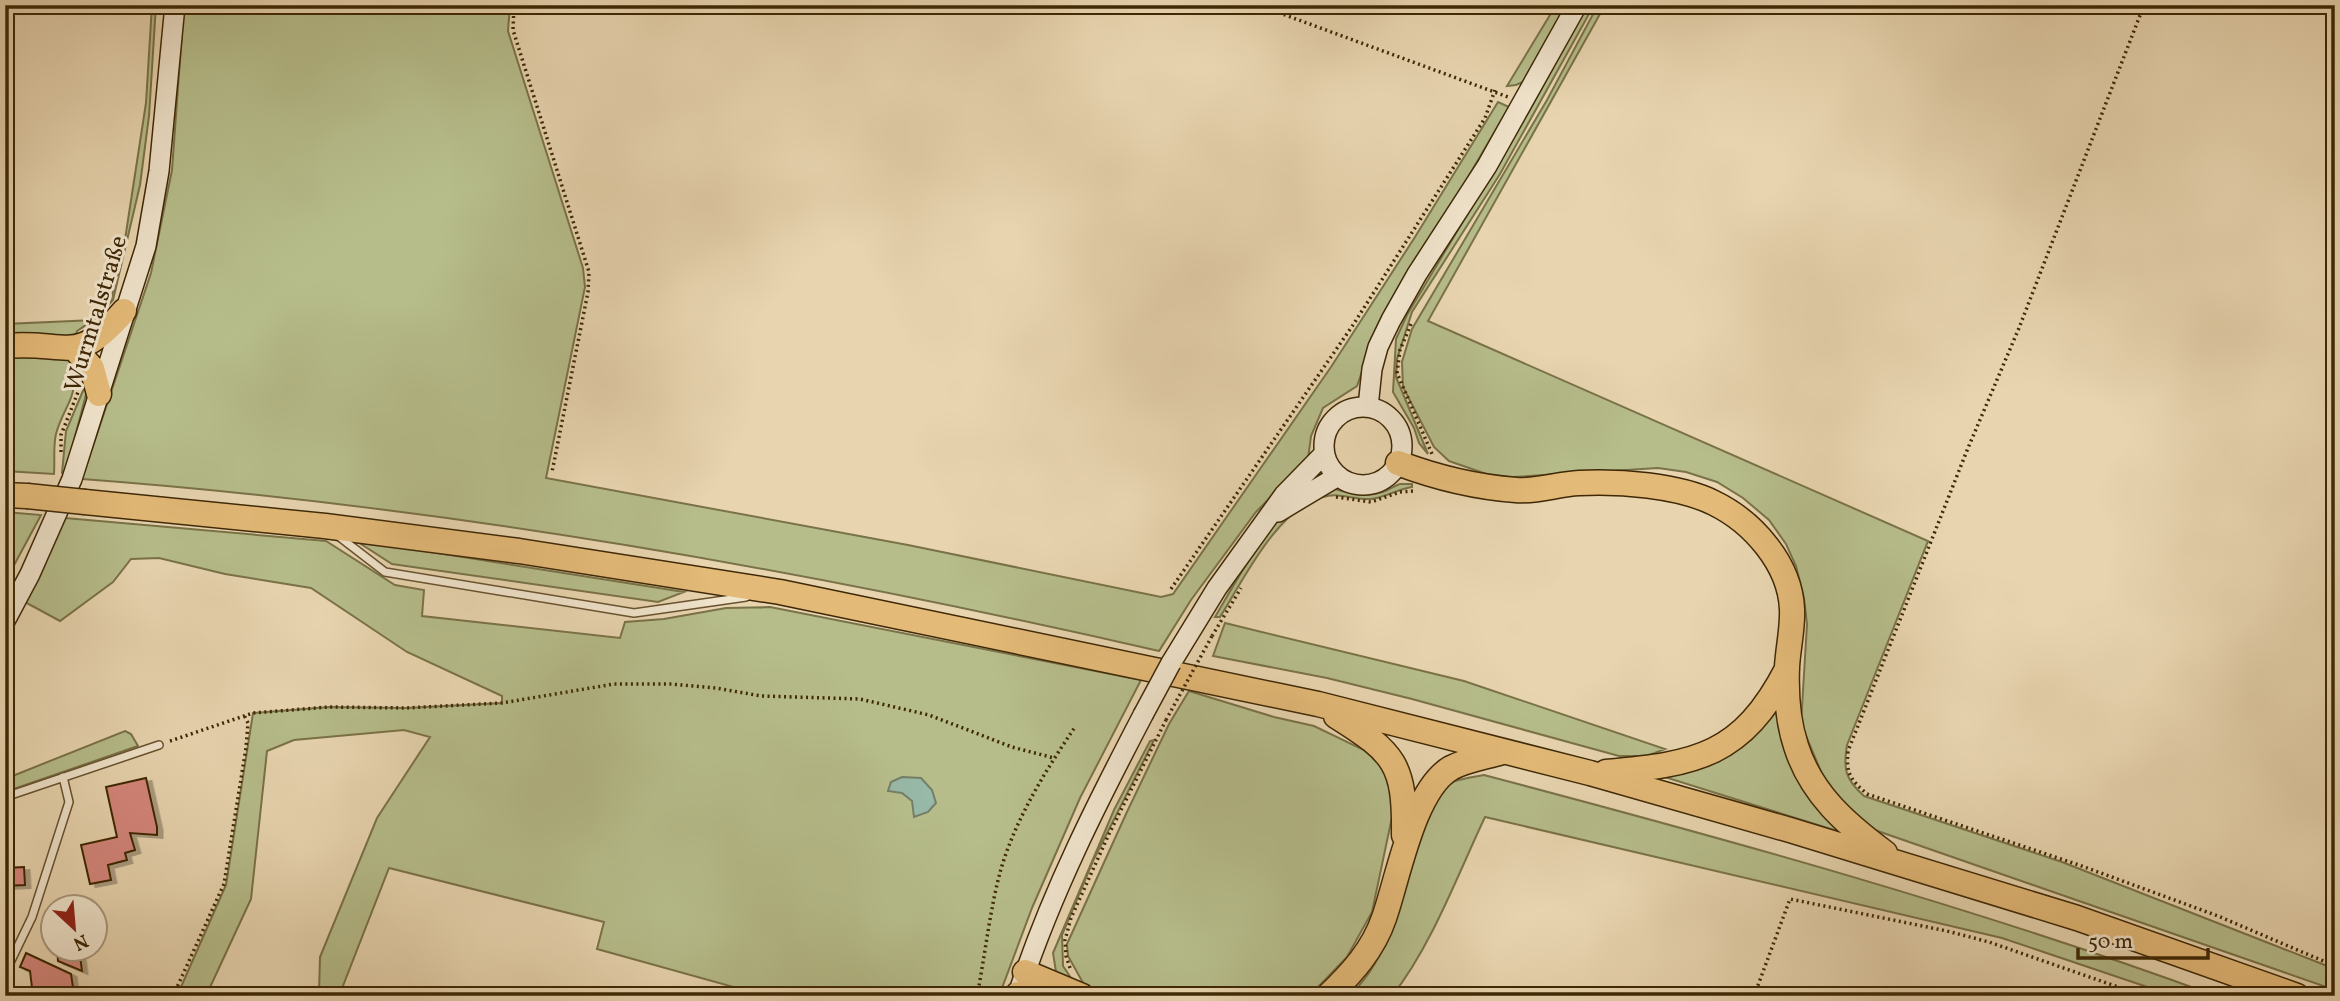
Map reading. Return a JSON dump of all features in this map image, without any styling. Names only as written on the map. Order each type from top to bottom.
[{"type":"highway","points":[[5,346],[75,349],[96,340],[124,311]]},
{"type":"highway","points":[[75,349],[92,368],[89,390]]},
{"type":"highway","points":[[1398,463],[1437,477],[1518,491],[1579,483],[1659,486],[1713,502],[1750,526],[1770,551],[1785,578],[1792,607],[1787,668],[1794,743],[1810,780],[1836,813],[1898,863]]},
{"type":"highway","points":[[16,495],[325,526],[519,551],[780,592],[1318,704],[1590,773],[1898,863],[2077,918],[2297,996]]},
{"type":"highway","points":[[1590,773],[1670,766],[1695,759],[1716,749],[1736,736],[1763,709],[1787,668]]},
{"type":"highway","points":[[1318,704],[1370,738],[1386,752],[1399,776],[1404,797],[1404,846]]},
{"type":"highway","points":[[1328,996],[1364,959],[1384,920],[1404,846],[1427,795],[1437,780],[1451,768],[1504,752]]},
{"type":"highway","points":[[1020,989],[1082,996]]},
{"type":"main road","name":"Wurmtalstraße","points":[[5,621],[30,574],[72,479],[89,390],[124,311],[146,246],[159,171],[175,5]]},
{"type":"main road","points":[[1367,407],[1371,369],[1391,320],[1417,274],[1488,166],[1577,5]]},
{"type":"main road","points":[[1367,407],[1390,417],[1401,439],[1401,451],[1398,463],[1387,476],[1374,483],[1356,484],[1338,476],[1329,466],[1324,454],[1324,440],[1333,420],[1345,411],[1367,407]]},
{"type":"main road","points":[[1020,989],[1062,877],[1088,820],[1143,715],[1217,589],[1284,495],[1324,454]]},
{"type":"main road","points":[[1266,520],[1338,476]]},
{"type":"lane","points":[[325,526],[385,572],[634,612],[780,592]]},
{"type":"lane","points":[[5,797],[159,745]]},
{"type":"lane","points":[[5,973],[32,917],[69,802],[63,777]]},
{"type":"path","points":[[514,5],[513,30],[589,272],[588,292],[552,472]]},
{"type":"path","points":[[1258,5],[1405,60],[1495,90],[1523,104]]},
{"type":"path","points":[[2144,5],[2019,328],[1968,448],[1848,751],[1846,768],[1853,781],[1867,794],[2079,865],[2192,907],[2335,966]]},
{"type":"path","points":[[1171,589],[1353,325],[1485,118],[1495,90]]},
{"type":"path","points":[[1333,497],[1371,502],[1400,492],[1415,491],[1433,452],[1397,373],[1400,350],[1413,320]]},
{"type":"path","points":[[60,457],[61,435],[89,390]]},
{"type":"path","points":[[1071,969],[1066,956],[1065,940],[1071,918],[1166,720],[1245,582]]},
{"type":"path","points":[[159,745],[244,715],[329,707],[406,708],[502,703],[614,684],[670,684],[761,696],[860,699],[929,715],[1012,747],[1054,758]]},
{"type":"path","points":[[173,996],[224,884],[246,748],[248,723],[244,715]]},
{"type":"path","points":[[977,996],[1001,870],[1015,831],[1054,758],[1075,727]]},
{"type":"path","points":[[1754,996],[1790,899],[1989,942],[2144,996]]},
{"type":"green space","points":[[152,5],[156,5],[149,116],[140,185],[113,300],[102,312],[110,303],[124,246],[146,103]]},
{"type":"green space","points":[[184,5],[510,5],[508,31],[583,268],[585,287],[546,478],[908,545],[1161,597],[1173,594],[1331,367],[1498,102],[1509,107],[1373,340],[1357,386],[1323,408],[1311,436],[1308,459],[1256,512],[1191,600],[1159,651],[892,594],[624,545],[354,506],[82,479],[151,273],[172,170]]},
{"type":"green space","points":[[1556,5],[1566,5],[1523,82],[1507,86]]},
{"type":"green space","points":[[1588,5],[1594,5],[1500,174],[1412,312],[1397,359],[1396,377],[1428,454],[1419,443],[1414,428],[1393,392],[1396,339],[1407,315],[1528,113]]},
{"type":"green space","points":[[1598,5],[1605,5],[1428,321],[1928,541],[1847,745],[1845,761],[1849,779],[1864,796],[2062,862],[2335,969],[2335,990],[1869,828],[1848,809],[1825,781],[1801,724],[1807,624],[1796,566],[1786,544],[1769,520],[1743,498],[1717,482],[1686,472],[1658,468],[1498,478],[1449,461],[1434,447],[1403,387],[1402,362],[1412,329],[1547,100]]},
{"type":"green space","points":[[93,320],[77,331],[74,340],[5,338],[5,324]]},
{"type":"green space","points":[[35,354],[69,360],[73,373],[71,399],[55,439],[54,474],[5,471],[5,356]]},
{"type":"green space","points":[[89,383],[65,475],[62,473],[66,431],[85,386]]},
{"type":"green space","points":[[1400,484],[1412,484],[1412,487],[1376,498],[1329,496],[1306,504],[1291,515],[1263,547],[1220,617],[1215,617],[1258,547],[1286,514],[1335,489],[1371,494]]},
{"type":"green space","points":[[5,512],[41,515],[5,582]]},
{"type":"green space","points":[[65,518],[326,541],[395,585],[424,590],[422,616],[620,638],[625,622],[664,619],[726,608],[770,607],[1141,680],[1080,798],[1032,908],[999,996],[766,996],[597,949],[604,922],[389,868],[339,996],[321,996],[320,957],[377,818],[430,737],[404,730],[294,740],[267,751],[251,899],[206,996],[177,996],[226,885],[253,713],[329,707],[406,708],[502,703],[502,696],[407,652],[311,588],[225,574],[159,558],[131,559],[113,582],[60,621],[23,601]]},
{"type":"green space","points":[[364,542],[684,592],[658,602],[392,564],[361,544]]},
{"type":"green space","points":[[1225,623],[1464,681],[1665,749],[1647,756],[1619,756],[1327,678],[1213,656]]},
{"type":"green space","points":[[1189,691],[1274,717],[1314,726],[1364,750],[1377,759],[1383,769],[1395,803],[1372,912],[1347,957],[1318,987],[1305,996],[1101,996],[1087,990],[1068,956],[1067,944],[1126,814],[1169,724]]},
{"type":"green space","points":[[1783,694],[1850,835],[1655,774]]},
{"type":"green space","points":[[125,731],[131,734],[138,746],[5,792],[5,779]]},
{"type":"green space","points":[[1154,740],[1093,861],[1062,935],[1063,966],[1077,987],[1056,972],[1053,953],[1114,810],[1150,741]]},
{"type":"green space","points":[[1484,775],[1853,877],[2035,933],[2216,996],[2174,996],[2002,938],[1485,817],[1431,933],[1392,996],[1348,996],[1375,964],[1385,943],[1402,899],[1431,798],[1439,789],[1450,783]]},
{"type":"shaded area","points":[[902,777],[921,778],[932,790],[936,803],[928,812],[914,817],[912,801],[902,793],[888,791],[891,782]]},
{"type":"building","points":[[146,778],[157,835],[130,833],[135,850],[125,853],[127,860],[108,865],[111,880],[90,884],[81,845],[117,837],[106,787]]},
{"type":"building","points":[[24,867],[25,885],[5,886],[5,868]]},
{"type":"building","points":[[26,953],[38,959],[38,962],[45,962],[71,974],[74,994],[33,996],[30,971],[20,967]]},
{"type":"building","points":[[60,962],[81,962],[82,971]]}]
